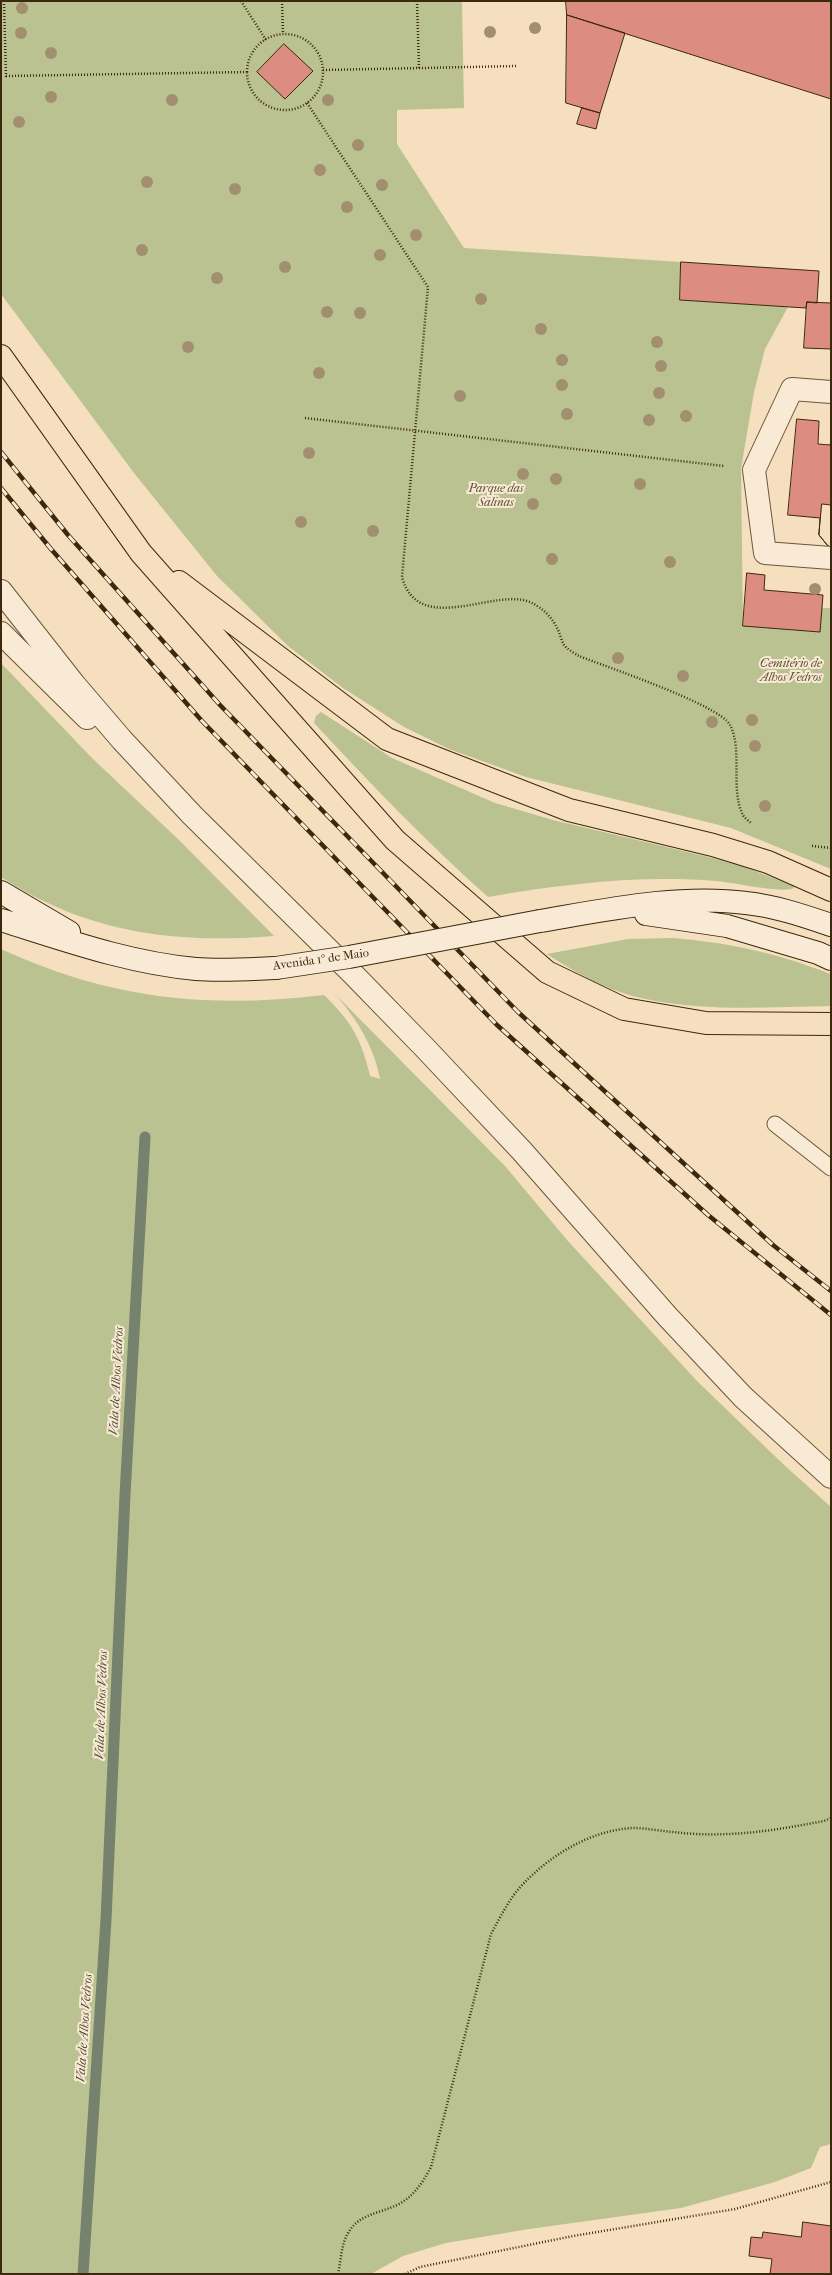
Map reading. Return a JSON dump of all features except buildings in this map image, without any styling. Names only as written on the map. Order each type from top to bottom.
[{"type":"main road","points":[[1,356],[141,553],[395,840],[547,972],[624,1009],[706,1023],[831,1024]]},
{"type":"main road","points":[[141,553],[387,739],[569,810],[713,845],[768,862],[831,890]]},
{"type":"street","points":[[831,392],[792,389],[754,470],[765,553],[831,558]]},
{"type":"street","points":[[1,591],[74,684],[122,740],[192,815],[353,974],[425,1048],[522,1151],[667,1316],[743,1397],[831,1477]]},
{"type":"street","points":[[1,633],[113,744],[192,815]]},
{"type":"street","name":"Avenida 1º de Maio","points":[[1,892],[101,951]]},
{"type":"street","points":[[611,909],[691,901],[746,903],[805,916],[831,925]]},
{"type":"street","points":[[611,909],[728,926],[818,952],[831,958]]},
{"type":"street","name":"Avenida 1º de Maio","points":[[1,920],[101,951],[148,962],[197,969],[276,968],[349,957],[611,909]]},
{"type":"lane","points":[[776,1124],[831,1168]]},
{"type":"path","points":[[4,1],[6,76],[246,72]]},
{"type":"path","points":[[240,1],[266,40]]},
{"type":"path","points":[[282,1],[283,34]]},
{"type":"path","points":[[417,1],[419,68]]},
{"type":"path","points":[[283,34],[298,36],[310,44],[319,56],[323,70],[321,86],[313,98],[301,107],[286,110],[271,108],[259,101],[250,88],[246,72],[248,59],[256,46],[266,40],[283,34]]},
{"type":"path","points":[[323,70],[518,66]]},
{"type":"path","points":[[307,103],[428,287],[402,577],[405,588],[412,598],[424,604],[440,607],[466,607],[513,599],[530,602],[547,613],[557,627],[564,645],[579,656],[681,696],[719,714],[730,724],[734,740],[737,786],[743,815],[754,826]]},
{"type":"path","points":[[305,418],[723,466]]},
{"type":"path","points":[[810,846],[831,848]]},
{"type":"path","points":[[338,2274],[343,2245],[347,2234],[356,2222],[368,2214],[385,2210],[404,2200],[420,2185],[431,2167],[492,1934],[505,1908],[523,1884],[545,1864],[565,1850],[610,1832],[633,1828],[680,1833],[727,1834],[776,1830],[824,1821],[831,1818]]},
{"type":"path","points":[[405,2274],[420,2266],[573,2236],[734,2209],[831,2182]]},
{"type":"green space","name":"Parque das Salinas","points":[[1,1],[462,1],[464,108],[397,110],[397,144],[464,248],[681,262],[680,300],[788,307],[765,349],[754,392],[741,469],[743,626],[822,608],[831,608],[831,869],[731,828],[526,777],[449,749],[404,727],[343,688],[288,646],[217,576],[134,473],[1,294]]},
{"type":"green space","points":[[1,663],[92,758],[179,840],[274,936],[201,938],[166,936],[132,930],[99,922],[66,911],[33,896],[1,877]]},
{"type":"green space","points":[[321,712],[392,758],[495,803],[553,820],[745,867],[794,886],[794,888],[780,890],[716,881],[659,879],[573,885],[488,897],[420,834],[314,723],[316,716]]},
{"type":"green space","points":[[673,938],[753,950],[791,960],[831,974],[831,1006],[738,1008],[692,1006],[646,999],[607,987],[547,954],[628,939]]},
{"type":"green space","points":[[1,949],[41,966],[81,979],[120,989],[159,996],[199,1000],[239,1001],[324,995],[333,1004],[354,1032],[367,1063],[370,1076],[380,1079],[374,1055],[364,1034],[336,995],[505,1166],[567,1240],[697,1381],[783,1464],[831,1507],[831,2144],[820,2147],[811,2168],[775,2182],[681,2208],[529,2229],[446,2243],[403,2256],[371,2274],[1,2274]]},
{"type":"waterway","name":"Vala de Alhos Vedros","points":[[83,2274],[106,1920],[125,1495],[145,1137]]},
{"type":"railway","points":[[1,452],[68,535],[220,705],[518,1012],[773,1245],[831,1291]]},
{"type":"railway","points":[[1,488],[51,549],[202,721],[497,1025],[708,1215],[831,1315]]},
{"type":"park label","name":"Cemitério de Alhos Vedros","points":[[791,671]]}]
